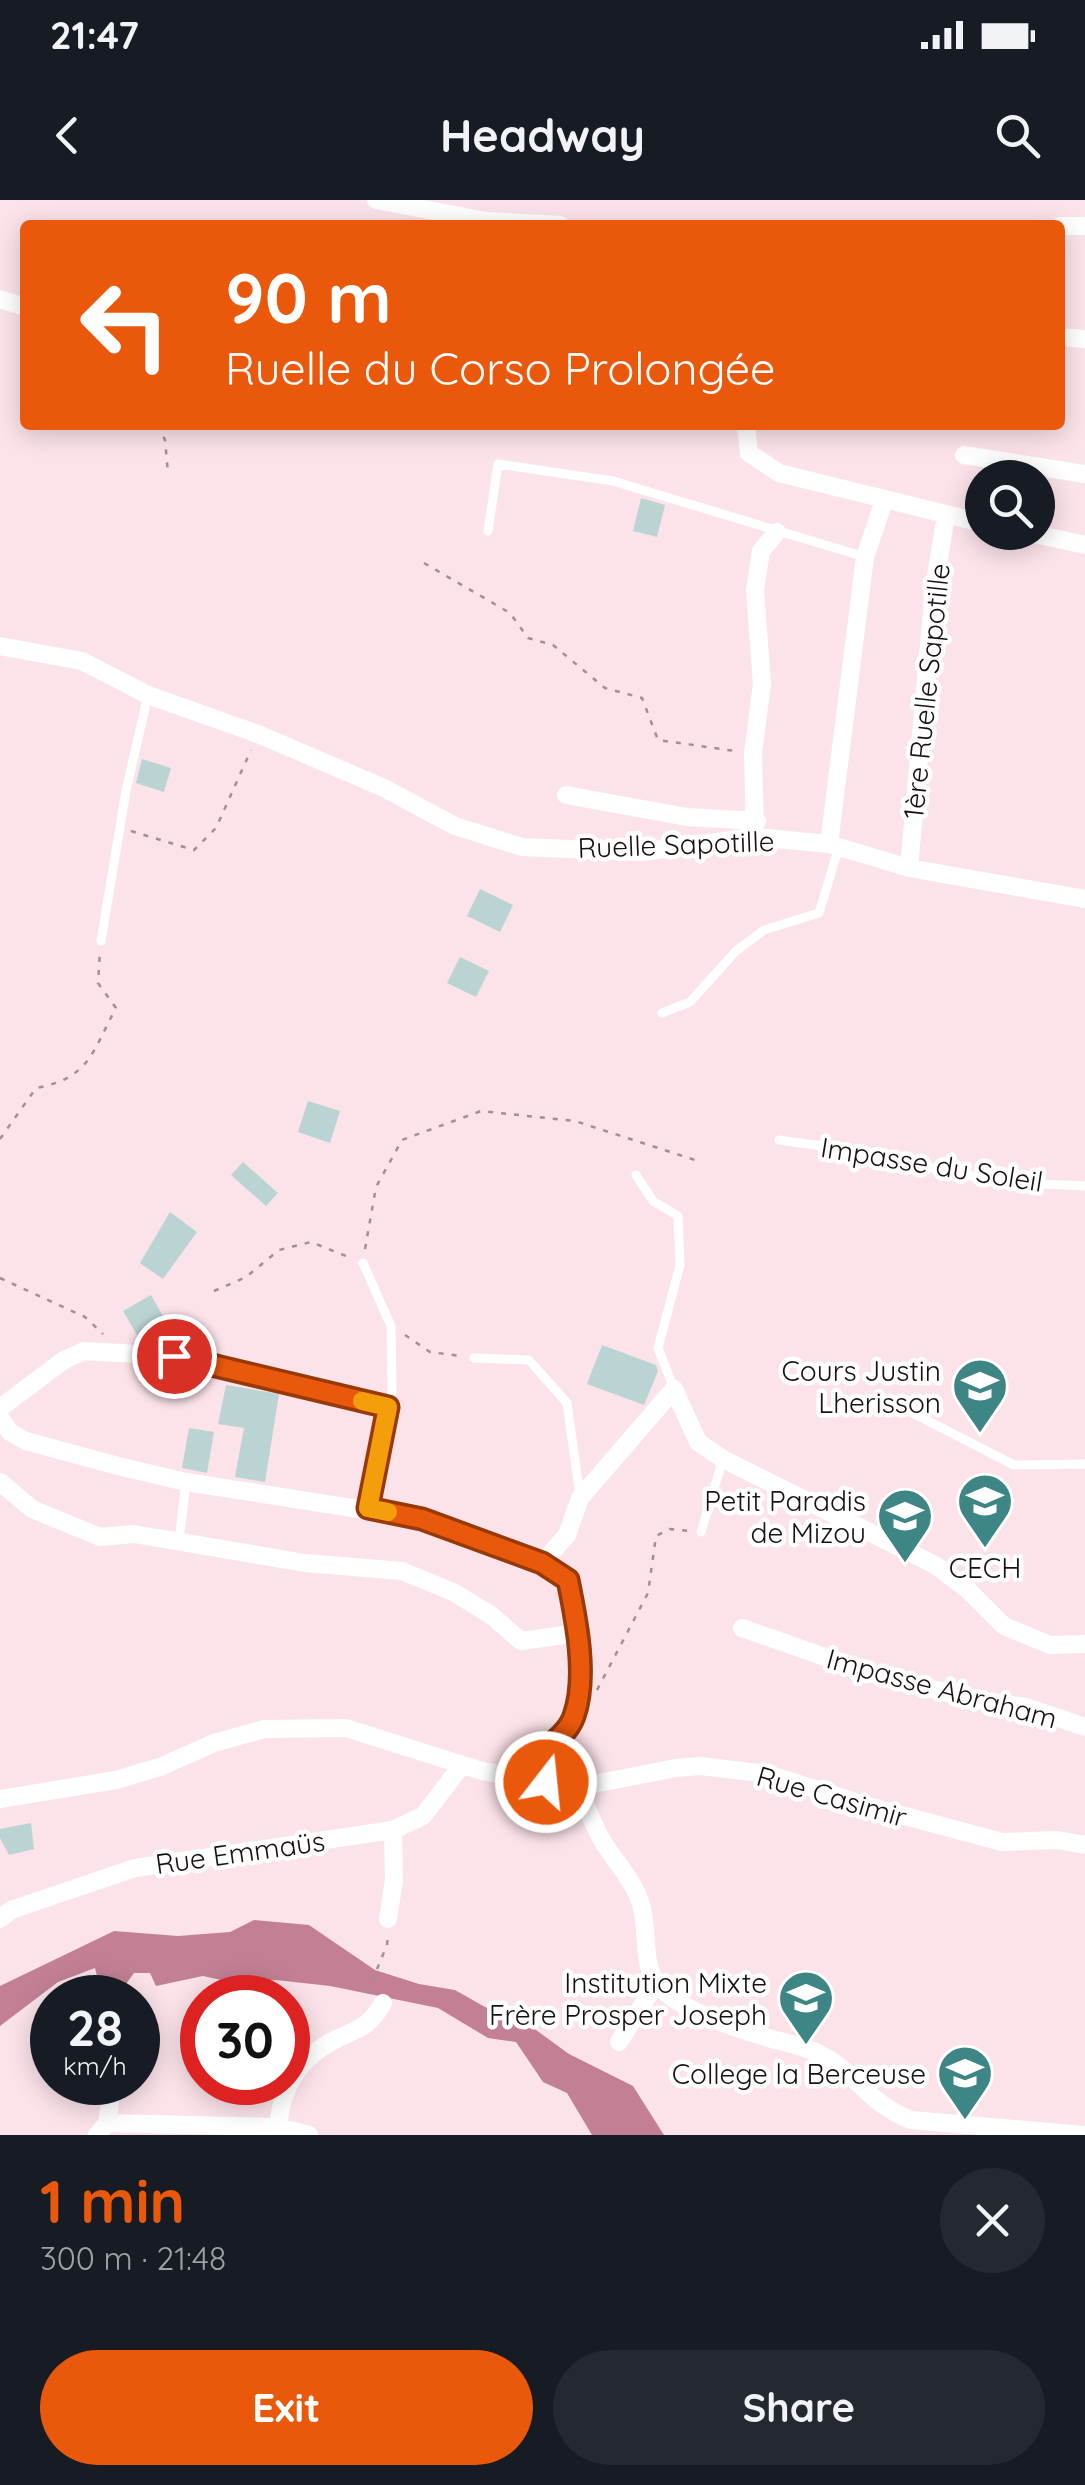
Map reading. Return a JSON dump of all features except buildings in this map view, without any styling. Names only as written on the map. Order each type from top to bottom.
[{"type":"street","points":[[376,200],[481,220]]},
{"type":"street","points":[[747,430],[749,453],[779,472],[965,519]]},
{"type":"street","points":[[964,455],[1085,474]]},
{"type":"street","points":[[834,845],[865,557],[884,501]]},
{"type":"street","name":"1ère Ruelle Sapotille","points":[[909,868],[934,589],[946,515]]},
{"type":"street","points":[[566,795],[756,829],[754,753],[762,684],[755,590],[761,551],[777,532]]},
{"type":"street","points":[[1055,538],[1085,545]]},
{"type":"street","name":"Ruelle Sapotille","points":[[0,646],[82,661],[148,695],[258,734],[384,788],[455,826],[522,847],[642,852],[756,829],[834,845],[909,868],[1085,899]]},
{"type":"street","points":[[0,1408],[64,1360],[84,1351],[174,1356],[388,1407],[368,1508]]},
{"type":"street","points":[[542,1563],[567,1535],[580,1498],[674,1389],[698,1442],[722,1459],[935,1565],[967,1589],[1004,1626],[1050,1645],[1085,1644]]},
{"type":"street","points":[[0,1418],[10,1432],[26,1441],[186,1482],[422,1519],[542,1563],[568,1580],[579,1633],[584,1703],[558,1740],[542,1751],[546,1782]]},
{"type":"street","points":[[0,1482],[32,1509],[100,1537],[134,1534],[305,1563],[402,1571],[453,1592],[491,1615],[521,1641],[579,1633]]},
{"type":"street","name":"Impasse Abraham","points":[[742,1628],[876,1675],[975,1700],[1026,1707],[1085,1727]]},
{"type":"street","name":"Rue Casimir","points":[[0,1799],[116,1780],[160,1767],[214,1742],[264,1729],[346,1728],[462,1765],[546,1782],[578,1787],[676,1768],[734,1770],[768,1774],[1002,1842],[1057,1840],[1085,1845]]},
{"type":"street","name":"Rue Emmaüs","points":[[0,1919],[12,1910],[135,1868],[393,1830],[422,1816],[462,1765]]},
{"type":"street","points":[[578,1787],[604,1842],[636,1889],[643,1911],[649,1973],[656,1985],[684,2006],[825,2057],[888,2111],[911,2120],[1085,2135]]},
{"type":"street","points":[[388,1919],[394,1880],[393,1830]]},
{"type":"street","points":[[620,2042],[656,1985]]},
{"type":"street","points":[[278,2131],[288,2078],[321,2048],[372,2022],[374,2000]]},
{"type":"street","points":[[102,2129],[278,2131],[310,2135]]},
{"type":"lane","points":[[488,531],[498,464],[613,482],[865,557]]},
{"type":"lane","points":[[101,941],[148,695]]},
{"type":"lane","points":[[662,1013],[690,1002],[736,950],[764,930],[819,913],[834,845]]},
{"type":"lane","name":"Impasse du Soleil","points":[[780,1140],[1001,1182],[1085,1186]]},
{"type":"lane","points":[[636,1175],[653,1201],[678,1216],[680,1265],[658,1348],[674,1389]]},
{"type":"lane","points":[[363,1264],[391,1326],[392,1391],[388,1407]]},
{"type":"lane","points":[[474,1358],[529,1360],[567,1403],[580,1498]]},
{"type":"lane","points":[[891,1402],[1014,1465],[1085,1464]]},
{"type":"lane","points":[[701,1532],[722,1459]]},
{"type":"lane","points":[[179,1541],[186,1482]]},
{"type":"path","points":[[161,430],[166,440],[168,473]]},
{"type":"path","points":[[424,564],[510,614],[528,638],[553,645],[605,688],[642,698],[658,740],[754,753]]},
{"type":"path","points":[[120,827],[194,850],[216,828],[258,734]]},
{"type":"path","points":[[0,1139],[36,1088],[63,1083],[84,1068],[116,1008],[98,983],[101,941]]},
{"type":"path","points":[[214,1291],[246,1278],[279,1250],[310,1242],[363,1264],[376,1188],[402,1140],[482,1111],[574,1121],[698,1161]]},
{"type":"path","points":[[0,1278],[84,1318],[122,1352]]},
{"type":"path","points":[[391,1326],[430,1352],[474,1358]]},
{"type":"path","points":[[584,1703],[648,1592],[656,1536],[670,1529],[701,1532]]},
{"type":"path","points":[[374,2000],[378,1967],[387,1945],[388,1919]]},
{"type":"shaded area","points":[[254,1920],[309,1925],[375,1970],[455,1990],[525,2022],[569,2054],[633,2086],[664,2135],[592,2135],[567,2093],[543,2082],[516,2042],[488,2038],[438,2008],[310,1984],[310,1975],[180,1975],[180,1981],[160,1985],[160,1975],[97,1975],[95,1968],[76,1975],[30,1975],[30,2003],[0,2026],[0,1986],[114,1931],[178,1936],[230,1932]]},
{"type":"slow traffic","points":[[362,1401],[388,1407],[368,1508],[388,1512]]},
{"type":"place","name":"Cours Justin Lherisson","points":[[980,1435]]},
{"type":"place","name":"CECH","points":[[985,1550]]},
{"type":"place","name":"Petit Paradis de Mizou","points":[[905,1565]]},
{"type":"place","name":"Institution Mixte Frère Prosper Joseph","points":[[806,2047]]},
{"type":"place","name":"College la Berceuse","points":[[965,2122]]},
{"type":"route","points":[[174,1356],[388,1407],[368,1508],[422,1519],[542,1563],[568,1580],[579,1633],[577,1703],[574,1718],[558,1740],[542,1751],[546,1782]]}]
